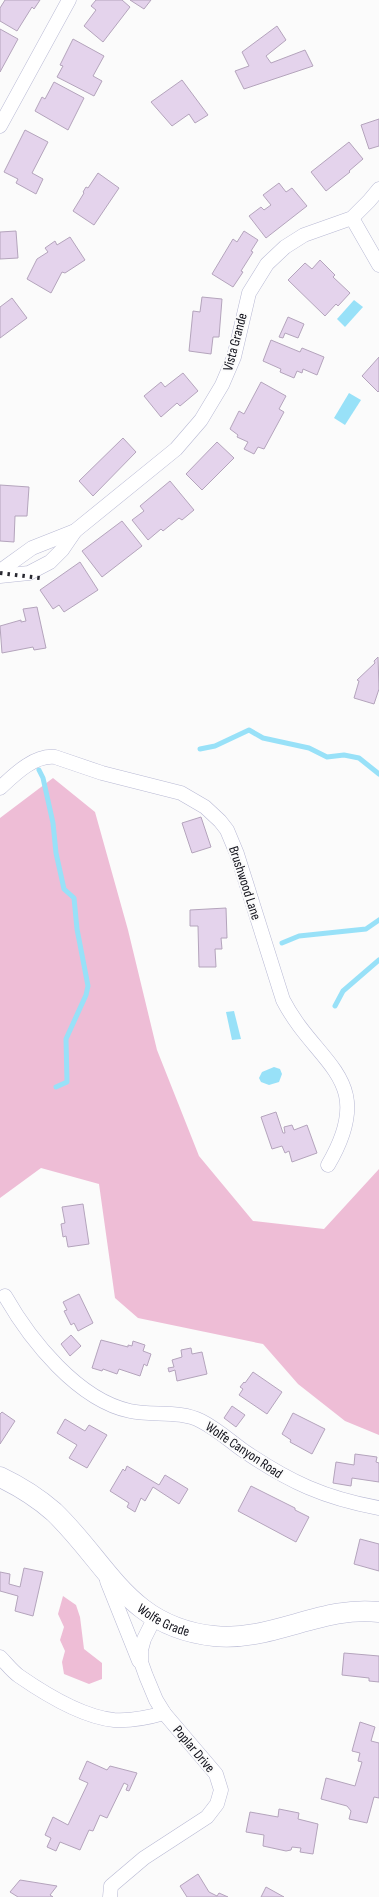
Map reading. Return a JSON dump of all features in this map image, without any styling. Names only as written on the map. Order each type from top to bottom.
[{"type":"street","points":[[0,126],[69,0]]},
{"type":"street","name":"Vista Grande","points":[[0,576],[29,573],[56,557],[75,531],[165,458],[201,420],[216,397],[229,371],[249,293],[267,264],[304,235],[352,218],[379,189]]},
{"type":"street","points":[[352,218],[379,265]]},
{"type":"street","name":"Vista Grande","points":[[0,571],[32,548],[75,531]]},
{"type":"street","name":"Brushwood Lane","points":[[0,788],[18,772],[32,763],[49,756],[112,776],[181,793],[198,802],[220,821],[227,830],[237,854],[283,1000],[293,1018],[336,1071],[344,1088],[348,1115],[338,1148],[328,1165]]},
{"type":"street","name":"Wolfe Canyon Road","points":[[5,1296],[25,1328],[52,1358],[100,1400],[130,1410],[182,1415],[198,1419],[298,1484],[347,1502],[379,1508]]},
{"type":"street","name":"Wolfe Grade","points":[[0,1477],[30,1494],[53,1511],[74,1533],[128,1598],[155,1617],[172,1626],[192,1633],[237,1637],[277,1630],[343,1613],[379,1612]]},
{"type":"street","points":[[102,1569],[146,1676]]},
{"type":"street","name":"Poplar Drive","points":[[110,1897],[110,1886],[144,1858],[207,1817],[217,1804],[221,1790],[216,1774],[164,1713],[146,1676],[141,1662],[141,1650],[144,1639],[155,1617]]},
{"type":"street","points":[[0,1657],[19,1676],[84,1713],[112,1720],[126,1720],[146,1718],[164,1713]]},
{"type":"shaded area","points":[[53,778],[95,812],[128,930],[157,1050],[199,1156],[253,1221],[324,1229],[379,1169],[379,1435],[345,1421],[298,1384],[263,1344],[138,1318],[115,1298],[99,1184],[41,1168],[0,1198],[0,818]]},
{"type":"shaded area","points":[[63,1596],[76,1605],[80,1617],[84,1649],[102,1663],[102,1679],[89,1684],[64,1674],[62,1662],[65,1651],[60,1640],[64,1627],[58,1614]]},
{"type":"water","points":[[354,300],[363,307],[345,327],[337,319]]},
{"type":"water","points":[[349,393],[361,400],[345,425],[334,418]]},
{"type":"water","points":[[234,1011],[241,1039],[232,1040],[226,1012]]},
{"type":"water","points":[[274,1067],[280,1069],[282,1074],[279,1082],[269,1085],[261,1082],[259,1078],[262,1072]]},
{"type":"building","points":[[5,0],[40,0],[34,9],[32,7],[17,31],[0,21],[0,8]]},
{"type":"building","points":[[96,0],[122,0],[130,7],[103,42],[84,26],[96,10],[91,6]]},
{"type":"building","points":[[130,0],[151,0],[144,9]]},
{"type":"building","points":[[277,26],[286,40],[266,56],[271,63],[305,50],[313,66],[244,89],[235,71],[249,66],[242,52]]},
{"type":"building","points":[[0,29],[18,39],[0,72]]},
{"type":"building","points":[[73,39],[104,56],[93,76],[102,81],[94,96],[57,77],[63,66],[60,65]]},
{"type":"building","points":[[182,80],[208,115],[195,123],[189,114],[172,126],[151,102]]},
{"type":"building","points":[[54,82],[84,98],[68,130],[35,111],[42,97],[45,99]]},
{"type":"building","points":[[379,119],[379,146],[369,149],[361,125]]},
{"type":"building","points":[[25,130],[48,142],[32,173],[43,179],[36,194],[16,183],[18,179],[4,172]]},
{"type":"building","points":[[349,142],[363,159],[326,191],[311,172]]},
{"type":"building","points":[[98,173],[119,188],[94,225],[73,211],[86,187],[88,188]]},
{"type":"building","points":[[279,183],[286,192],[292,188],[307,206],[266,238],[249,216],[261,207],[264,210],[271,205],[263,195]]},
{"type":"building","points":[[16,231],[18,258],[0,259],[0,232]]},
{"type":"building","points":[[244,231],[258,240],[241,271],[243,272],[233,287],[212,274],[233,239],[237,242]]},
{"type":"building","points":[[70,237],[85,260],[65,273],[62,272],[51,293],[27,279],[37,259],[48,252],[45,248],[55,241],[57,245]]},
{"type":"building","points":[[320,260],[335,275],[333,277],[350,293],[325,316],[288,280],[305,263],[312,269]]},
{"type":"building","points":[[202,297],[222,299],[219,337],[213,337],[211,354],[189,351],[193,311],[200,312]]},
{"type":"building","points":[[12,298],[27,318],[0,338],[0,307]]},
{"type":"building","points":[[288,317],[304,324],[298,338],[285,333],[283,338],[279,337]]},
{"type":"building","points":[[271,340],[300,352],[302,348],[324,357],[317,375],[303,369],[302,373],[297,371],[294,378],[280,372],[281,369],[263,361]]},
{"type":"building","points":[[379,357],[379,391],[378,392],[362,376]]},
{"type":"building","points":[[183,373],[198,391],[180,406],[177,403],[161,417],[144,396],[161,382],[165,387]]},
{"type":"building","points":[[261,382],[286,396],[279,409],[284,412],[264,449],[258,447],[254,454],[244,449],[248,442],[237,437],[238,435],[230,429],[239,411],[244,414]]},
{"type":"building","points":[[123,438],[136,452],[93,496],[79,481]]},
{"type":"building","points":[[217,442],[234,458],[202,490],[186,474]]},
{"type":"building","points":[[170,481],[194,510],[182,520],[179,518],[163,531],[161,529],[148,540],[132,520],[144,511],[140,506]]},
{"type":"building","points":[[0,485],[29,487],[27,516],[15,516],[14,542],[0,541]]},
{"type":"building","points":[[122,521],[142,546],[102,577],[82,551]]},
{"type":"building","points":[[80,562],[98,590],[64,612],[59,605],[53,609],[40,590]]},
{"type":"building","points":[[37,607],[46,648],[34,650],[33,647],[2,653],[0,626],[21,620],[21,622],[26,621],[23,609]]},
{"type":"building","points":[[378,657],[379,689],[374,704],[354,698],[359,681],[357,680],[375,663],[374,661]]},
{"type":"building","points":[[201,817],[211,847],[192,853],[182,823]]},
{"type":"building","points":[[226,908],[227,938],[221,938],[222,949],[215,949],[216,967],[199,967],[198,926],[190,926],[190,910]]},
{"type":"building","points":[[276,1112],[283,1133],[285,1133],[284,1127],[292,1125],[294,1130],[307,1125],[317,1153],[292,1162],[289,1151],[285,1153],[282,1146],[272,1149],[261,1117]]},
{"type":"building","points":[[83,1204],[89,1244],[68,1247],[66,1236],[63,1237],[61,1224],[65,1223],[62,1207]]},
{"type":"building","points":[[79,1294],[93,1323],[78,1331],[74,1323],[71,1325],[64,1311],[67,1310],[63,1302]]},
{"type":"building","points":[[71,1335],[81,1346],[70,1356],[61,1344]]},
{"type":"building","points":[[101,1340],[128,1347],[128,1345],[132,1346],[133,1341],[145,1345],[143,1351],[151,1354],[147,1366],[144,1364],[140,1376],[119,1369],[117,1374],[103,1369],[102,1371],[92,1368]]},
{"type":"building","points":[[191,1348],[192,1354],[202,1352],[207,1374],[177,1381],[175,1370],[169,1372],[168,1368],[174,1367],[172,1360],[182,1357],[181,1350]]},
{"type":"building","points":[[253,1372],[282,1392],[267,1414],[239,1395],[243,1389],[240,1387]]},
{"type":"building","points":[[232,1406],[245,1415],[236,1427],[224,1418]]},
{"type":"building","points":[[2,1412],[15,1421],[0,1444],[0,1414]]},
{"type":"building","points":[[293,1413],[325,1429],[312,1454],[290,1442],[291,1440],[282,1434]]},
{"type":"building","points":[[65,1419],[85,1431],[89,1425],[107,1435],[87,1468],[69,1458],[77,1445],[57,1433]]},
{"type":"building","points":[[355,1454],[377,1457],[376,1462],[379,1463],[379,1482],[352,1478],[351,1486],[333,1483],[336,1462],[354,1465]]},
{"type":"building","points":[[127,1466],[159,1485],[165,1475],[188,1489],[179,1504],[153,1487],[145,1501],[141,1498],[135,1512],[127,1507],[129,1503],[110,1491],[123,1469],[125,1471]]},
{"type":"building","points":[[251,1486],[309,1517],[296,1542],[238,1511]]},
{"type":"building","points":[[360,1539],[379,1544],[379,1571],[354,1564]]},
{"type":"building","points":[[24,1568],[43,1572],[33,1616],[15,1611],[18,1596],[0,1591],[0,1572],[10,1574],[9,1584],[20,1587]]},
{"type":"building","points":[[344,1653],[379,1656],[379,1682],[369,1681],[369,1678],[342,1675]]},
{"type":"building","points":[[360,1722],[375,1727],[371,1741],[379,1743],[379,1798],[374,1797],[367,1823],[349,1819],[351,1811],[347,1806],[321,1799],[326,1778],[355,1786],[362,1762],[358,1761],[360,1753],[352,1751]]},
{"type":"building","points":[[87,1761],[107,1770],[110,1766],[137,1773],[129,1791],[126,1790],[128,1785],[124,1783],[107,1818],[100,1815],[93,1831],[89,1830],[80,1850],[60,1842],[56,1851],[47,1847],[51,1838],[45,1835],[53,1817],[68,1825],[88,1783],[79,1779]]},
{"type":"building","points":[[279,1809],[299,1813],[298,1819],[318,1824],[313,1854],[300,1852],[301,1848],[292,1847],[291,1850],[286,1851],[263,1846],[264,1835],[246,1832],[250,1812],[278,1817]]},
{"type":"building","points":[[198,1874],[209,1892],[217,1896],[219,1893],[228,1897],[187,1897],[180,1886]]},
{"type":"building","points":[[20,1880],[57,1886],[50,1895],[53,1897],[18,1897],[10,1892]]},
{"type":"building","points":[[266,1887],[284,1897],[261,1897]]},
{"type":"waterway","points":[[200,749],[215,746],[249,730],[263,738],[309,748],[327,757],[344,755],[359,758],[379,774]]},
{"type":"waterway","points":[[39,770],[43,778],[53,823],[56,853],[64,889],[74,898],[77,929],[88,986],[86,995],[66,1039],[67,1082],[56,1087]]},
{"type":"waterway","points":[[282,943],[299,936],[366,929],[379,920]]},
{"type":"waterway","points":[[335,1006],[343,991],[379,960]]},
{"type":"railway","points":[[0,573],[40,578]]}]
